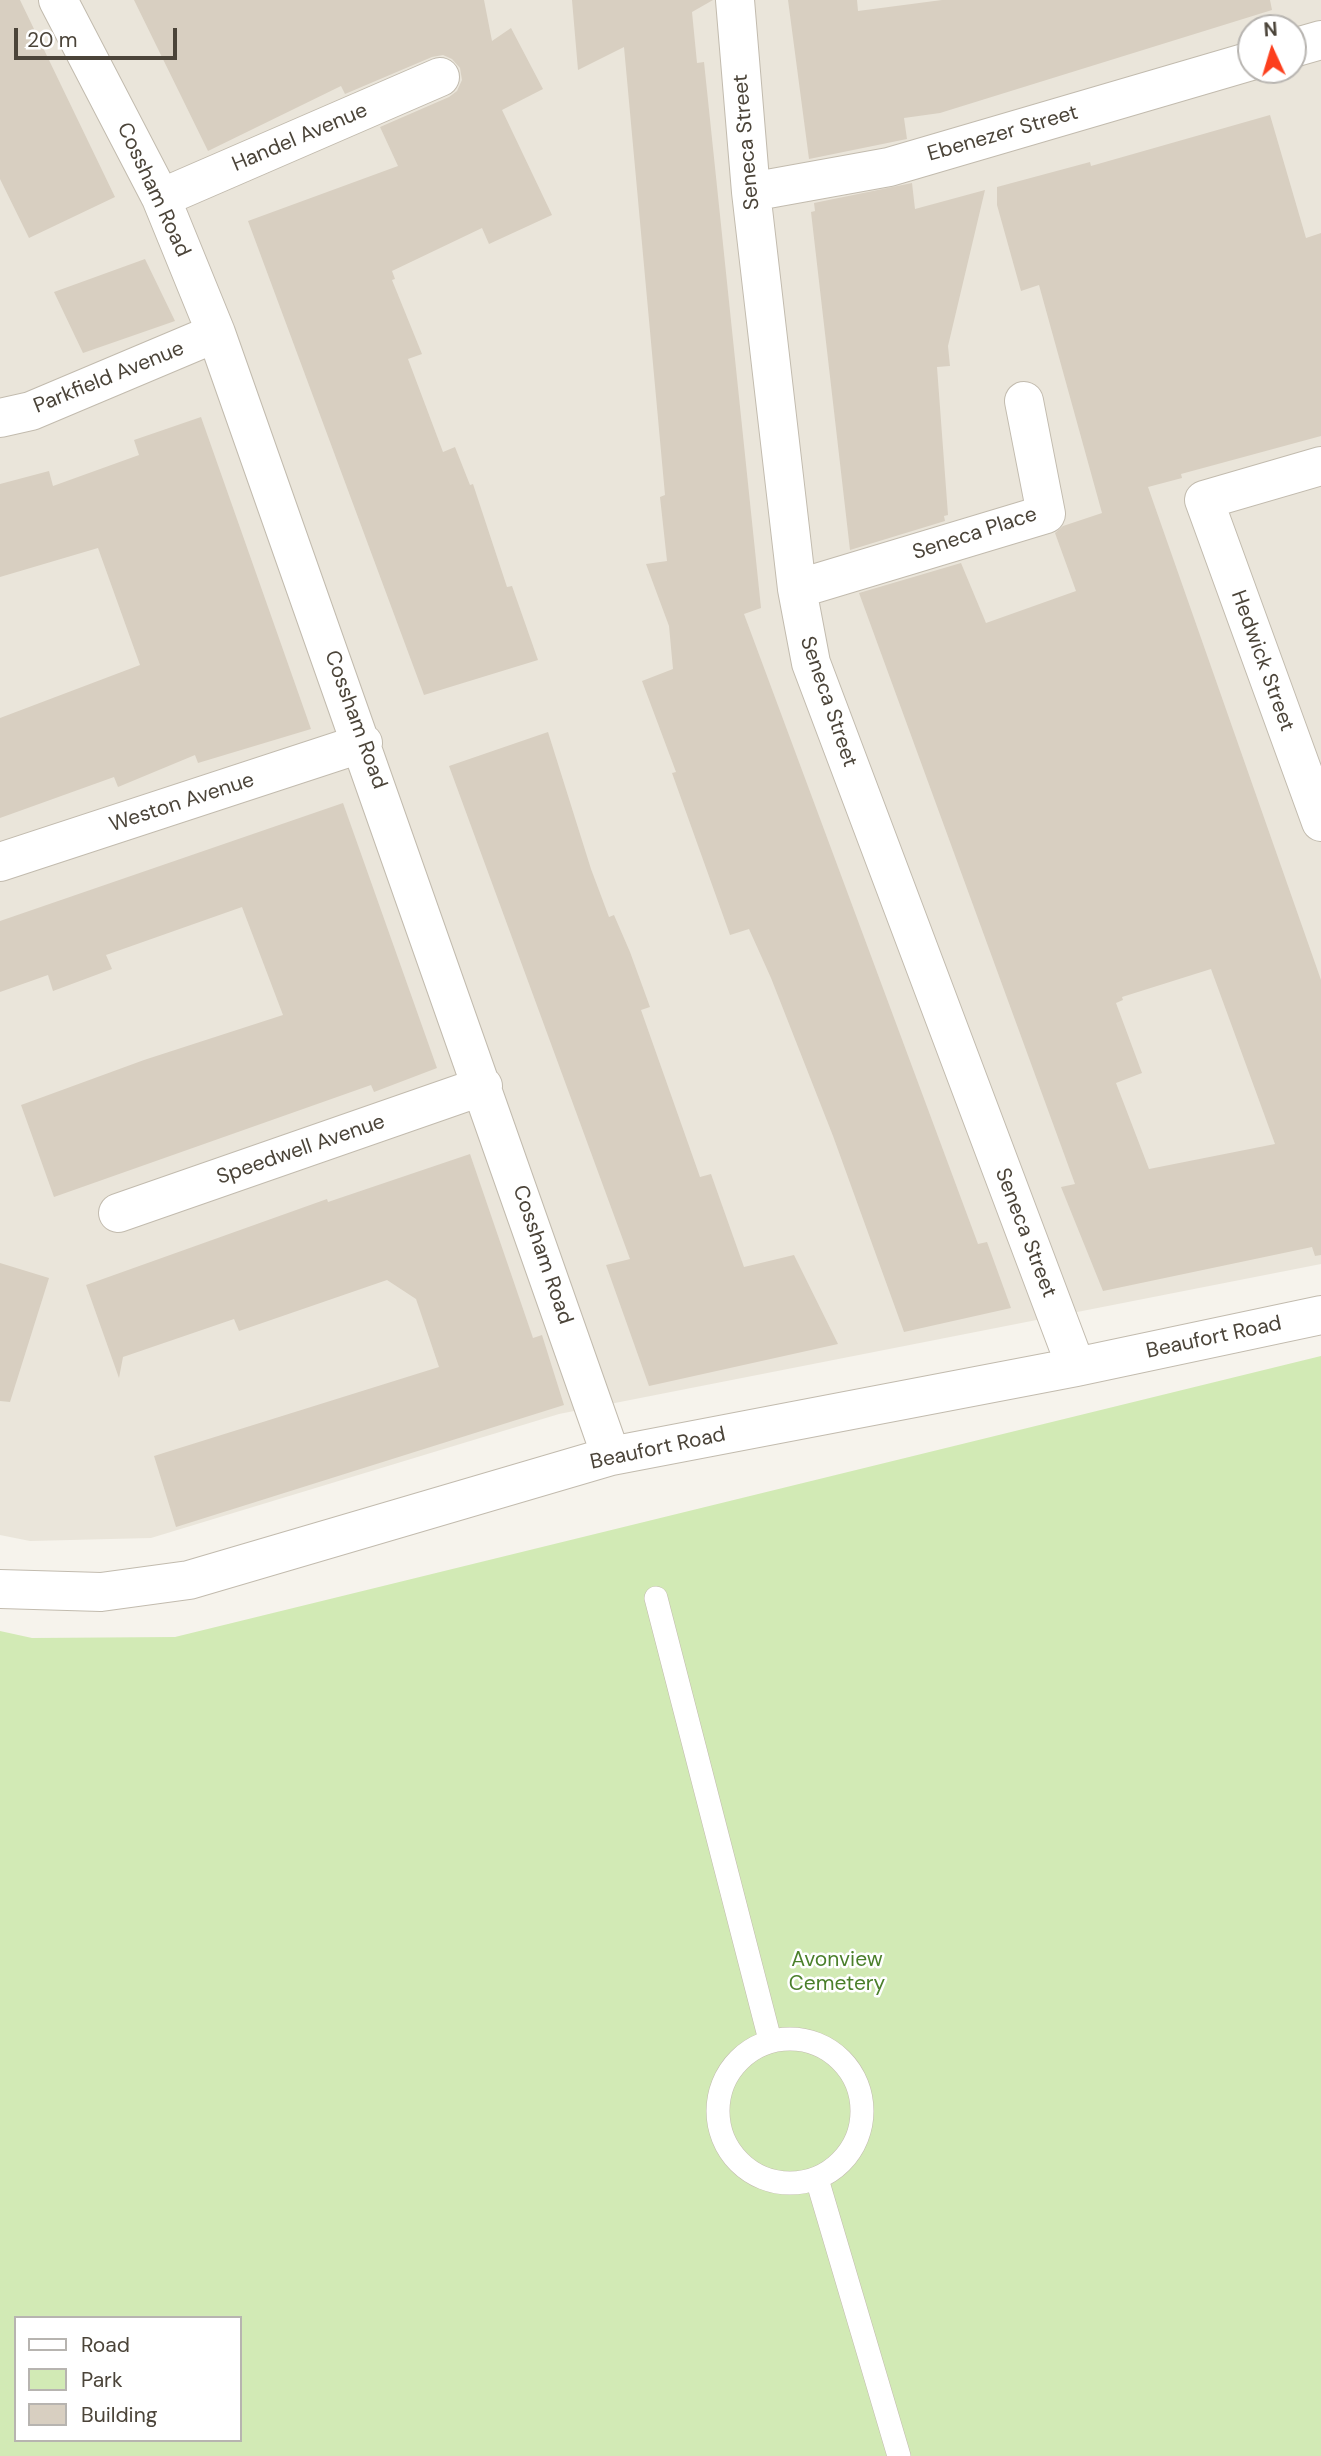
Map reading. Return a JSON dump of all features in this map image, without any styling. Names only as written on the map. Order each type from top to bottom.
[{"type":"street","name":"Cossham Road","points":[[58,0],[160,198],[216,333],[484,1086],[611,1456]]},
{"type":"street","name":"Seneca Street","points":[[735,0],[751,192],[797,589],[811,663],[1076,1367]]},
{"type":"street","name":"Ebenezer Street","points":[[751,192],[889,167],[1237,65]]},
{"type":"street","name":"Handel Avenue","points":[[160,198],[440,77]]},
{"type":"street","name":"Parkfield Avenue","points":[[0,418],[31,411],[216,333]]},
{"type":"street","name":"Seneca Place","points":[[797,589],[1046,514],[1024,401]]},
{"type":"street","name":"Hedwick Street","points":[[1321,466],[1204,500],[1321,822]]},
{"type":"street","name":"Weston Avenue","points":[[0,862],[363,743]]},
{"type":"street","name":"Speedwell Avenue","points":[[118,1213],[484,1086]]},
{"type":"street","name":"Beaufort Road","points":[[0,1589],[101,1592],[189,1580],[611,1456],[1076,1367],[1321,1315]]},
{"type":"lane","points":[[656,1598],[770,2040]]},
{"type":"lane","points":[[802,2038],[832,2050],[853,2073],[864,2103],[860,2134],[844,2162],[817,2179],[789,2184],[761,2178],[737,2161],[721,2136],[717,2112],[720,2089],[731,2067],[749,2050],[770,2040],[802,2038]]},
{"type":"lane","points":[[817,2179],[900,2456]]},
{"type":"shaded area","points":[[0,0],[1321,0],[1321,1264],[559,1414],[151,1538],[30,1541],[0,1535]]},
{"type":"green space","name":"Avonview Cemetery","points":[[1321,1356],[1321,2456],[0,2456],[0,1631],[32,1638],[175,1637]]},
{"type":"building","points":[[0,0],[20,0],[115,197],[29,238],[0,179]]},
{"type":"building","points":[[134,0],[484,0],[492,41],[511,28],[543,89],[502,110],[552,215],[489,244],[482,228],[392,271],[395,279],[392,280],[422,354],[408,359],[443,452],[455,447],[470,485],[473,484],[507,587],[512,586],[538,660],[424,695],[248,221],[398,166],[380,127],[449,97],[457,91],[462,80],[460,68],[452,59],[443,55],[432,57],[345,94],[341,86],[208,151]]},
{"type":"building","points":[[572,0],[713,0],[692,12],[697,63],[704,62],[761,608],[744,614],[978,1244],[987,1242],[1011,1308],[904,1332],[833,1136],[771,978],[749,929],[730,935],[672,773],[676,772],[642,681],[673,669],[669,626],[646,564],[667,561],[660,497],[665,495],[624,47],[578,70]]},
{"type":"building","points":[[788,0],[857,0],[858,11],[942,0],[1270,0],[1272,10],[1259,14],[1237,14],[1237,21],[940,113],[904,118],[907,139],[809,159]]},
{"type":"building","points":[[1270,115],[1306,238],[1321,233],[1321,436],[1181,474],[1182,478],[1148,487],[1321,980],[1321,1255],[1315,1256],[1312,1247],[1103,1291],[1061,1187],[1075,1184],[859,593],[961,563],[986,623],[1076,591],[1055,533],[1063,526],[1102,513],[1039,285],[1021,291],[997,205],[997,187],[1090,162],[1091,166]],"holes":[[[1211,969],[1275,1144],[1149,1169],[1116,1083],[1142,1073],[1116,1003],[1123,1000],[1122,997]]]},
{"type":"building","points":[[912,183],[915,209],[985,190],[948,346],[950,366],[937,367],[948,515],[944,516],[945,521],[850,550],[811,212],[815,211],[814,203]]},
{"type":"building","points":[[145,259],[175,321],[83,353],[54,292]]},
{"type":"building","points":[[201,417],[311,729],[198,763],[195,755],[118,787],[114,777],[0,818],[0,718],[140,665],[98,548],[0,577],[0,484],[49,471],[53,486],[139,455],[134,440]]},
{"type":"building","points":[[548,732],[591,869],[609,917],[614,915],[630,952],[650,1007],[641,1010],[700,1177],[711,1174],[744,1267],[794,1255],[838,1344],[649,1386],[606,1265],[630,1259],[449,766]]},
{"type":"building","points":[[343,803],[437,1068],[374,1092],[371,1085],[54,1197],[21,1105],[144,1060],[283,1015],[242,907],[106,955],[112,969],[53,991],[48,975],[0,992],[0,921]]},
{"type":"building","points":[[470,1154],[533,1338],[542,1335],[564,1405],[176,1527],[154,1456],[439,1367],[416,1299],[387,1280],[239,1331],[234,1319],[123,1357],[119,1378],[86,1285],[327,1199],[328,1202]]},
{"type":"building","points":[[0,1263],[49,1278],[10,1402],[0,1401]]}]
